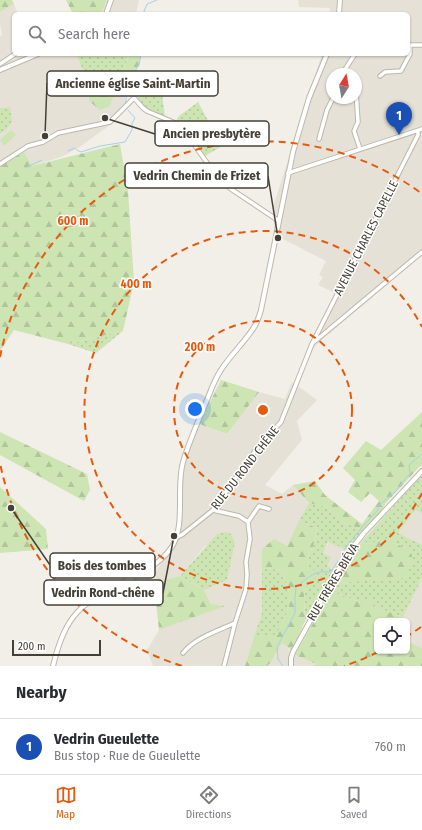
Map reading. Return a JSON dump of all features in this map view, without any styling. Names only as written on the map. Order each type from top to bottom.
[{"type":"street","points":[[107,12],[111,0]]},
{"type":"street","points":[[339,12],[340,0]]},
{"type":"street","points":[[410,46],[422,45]]},
{"type":"street","points":[[0,64],[12,56]]},
{"type":"street","points":[[0,70],[30,56]]},
{"type":"street","points":[[176,538],[180,476],[190,440],[221,370],[255,325],[259,315],[293,152],[309,98],[326,56]]},
{"type":"street","points":[[346,68],[354,56]]},
{"type":"street","points":[[380,76],[385,72],[401,71],[409,56]]},
{"type":"street","points":[[0,164],[28,146],[43,142],[58,133],[110,122],[134,98],[147,111],[180,125],[218,178],[231,189],[279,221]]},
{"type":"street","points":[[319,139],[326,110],[330,104]]},
{"type":"street","points":[[357,104],[358,122],[354,131],[360,149]]},
{"type":"street","points":[[288,173],[422,129]]},
{"type":"street","name":"AVENUE CHARLES CAPELLE","points":[[312,344],[418,135],[418,131]]},
{"type":"street","name":"RUE DU ROND CHÊNE","points":[[53,666],[58,645],[64,630],[87,602],[158,562],[169,551],[176,538],[213,510],[255,451],[281,422],[312,344],[422,252]]},
{"type":"street","name":"RUE FRÈRES BIÉVA","points":[[291,666],[293,652],[346,556],[364,533],[422,471]]},
{"type":"street","points":[[224,666],[235,623],[246,589],[246,562],[250,539],[248,522],[259,506],[268,509]]},
{"type":"street","points":[[213,510],[239,516],[248,522]]},
{"type":"street","points":[[183,653],[188,647],[213,632],[235,623]]},
{"type":"shaded area","points":[[107,0],[139,0],[136,12],[102,12]]},
{"type":"shaded area","points":[[298,0],[422,0],[422,255],[316,345],[311,352],[307,350],[335,293],[318,285],[323,277],[319,275],[326,261],[281,238],[274,227],[273,207],[321,56],[410,56],[410,12],[330,12],[330,8],[299,7]]},
{"type":"shaded area","points":[[14,4],[17,12],[12,12],[12,56],[77,56],[88,82],[89,101],[111,100],[118,93],[121,85],[127,86],[124,108],[110,121],[58,133],[42,142],[28,145],[0,162],[0,134],[5,131],[10,107],[0,108],[0,36],[2,35],[0,12]]},
{"type":"shaded area","points":[[109,123],[110,125],[78,148],[61,157],[32,166],[24,152],[24,150],[28,147],[38,145],[59,134]]},
{"type":"shaded area","points":[[292,382],[317,400],[297,421],[302,440],[265,485],[282,494],[293,485],[309,503],[287,546],[262,549],[262,613],[245,666],[153,666],[147,650],[159,630],[224,606],[211,604],[204,590],[227,580],[235,543],[206,545],[180,576],[154,583],[153,573],[173,551],[178,540],[181,529],[183,470],[199,424],[227,434],[259,392],[285,399]]},
{"type":"shaded area","points":[[415,510],[422,513],[422,545],[397,533]]},
{"type":"shaded area","points":[[329,542],[347,550],[335,570],[327,566],[323,554]]},
{"type":"shaded area","points":[[422,578],[422,648],[410,642],[410,618],[402,618]]},
{"type":"shaded area","points":[[282,643],[295,655],[316,664],[315,666],[267,666]]},
{"type":"green space","points":[[0,0],[12,0],[14,4],[0,12]]},
{"type":"green space","points":[[66,0],[107,0],[102,12],[72,12]]},
{"type":"green space","points":[[77,56],[129,56],[122,75],[116,82],[106,89],[104,96],[91,79],[88,82]]},
{"type":"green space","points":[[129,56],[141,56],[139,65],[126,85],[121,86],[110,106],[100,110],[89,101],[88,82],[91,78],[104,95],[106,89],[116,82],[122,75]]},
{"type":"green space","points":[[156,71],[173,74],[169,81],[162,82],[161,87],[165,116],[145,108],[138,98]]},
{"type":"green space","points":[[198,102],[222,146],[205,156],[183,126],[176,121],[179,116]]},
{"type":"green space","points":[[10,107],[12,122],[5,131],[0,134],[0,108]]},
{"type":"green space","points":[[11,130],[16,135],[4,146],[0,140]]},
{"type":"green space","points":[[120,144],[128,191],[134,282],[123,331],[68,344],[14,330],[0,351],[0,165],[24,152],[32,166]]},
{"type":"green space","points":[[123,331],[96,353],[68,344]]},
{"type":"green space","points":[[221,380],[259,392],[227,434],[199,424]]},
{"type":"green space","points":[[422,412],[422,464],[386,503],[380,513],[363,530],[343,522],[326,507],[309,503],[293,485],[315,481],[325,495],[362,524],[379,501],[370,493],[361,502],[348,492],[355,480],[343,468],[366,441],[381,450]]},
{"type":"green space","points":[[0,432],[87,474],[90,490],[84,501],[0,455]]},
{"type":"green space","points":[[422,475],[422,513],[415,510],[398,533],[422,545],[422,578],[403,617],[372,606],[372,601],[361,602],[334,593],[339,583],[406,577],[406,548],[383,539],[370,544],[362,541]]},
{"type":"green space","points":[[0,487],[46,529],[48,549],[0,553]]},
{"type":"green space","points":[[309,503],[326,507],[343,522],[363,530],[347,550],[328,542],[323,554],[331,557],[327,566],[335,570],[305,621],[304,596],[309,582],[307,559],[313,547],[317,528],[299,521]]},
{"type":"green space","points":[[299,521],[317,528],[313,547],[307,559],[309,569],[318,570],[317,577],[309,582],[306,587],[304,596],[305,621],[292,651],[282,643],[267,666],[245,666],[254,637],[272,637],[281,627],[289,607],[290,596],[284,576],[279,570],[266,568],[262,570],[262,549],[274,539],[287,546]]},
{"type":"green space","points":[[226,532],[231,534],[235,543],[227,580],[204,590],[180,576],[217,534]]},
{"type":"green space","points":[[397,536],[398,540],[393,543],[406,548],[412,555],[412,565],[405,578],[339,583],[334,593],[361,602],[365,599],[372,601],[372,606],[403,617],[374,618],[374,654],[410,654],[410,642],[422,648],[422,666],[315,666],[316,664],[295,655],[345,566],[362,541],[370,544]]},
{"type":"green space","points":[[266,568],[279,570],[284,576],[290,596],[289,607],[281,627],[273,637],[254,637],[262,613],[262,570]]},
{"type":"green space","points":[[180,576],[204,590],[211,604],[225,606],[159,630],[154,583]]},
{"type":"waterway","points":[[144,12],[147,4],[157,0]]},
{"type":"waterway","points":[[125,106],[129,81],[139,65],[141,56]]},
{"type":"waterway","points":[[77,150],[81,152],[100,146],[125,142],[132,130],[132,123],[135,118],[128,110]]},
{"type":"waterway","points":[[68,151],[75,148],[76,149]]},
{"type":"waterway","points":[[25,168],[42,160]]},
{"type":"waterway","points":[[344,550],[378,510],[378,506],[395,492],[410,473],[409,465],[422,454]]},
{"type":"waterway","points":[[283,666],[278,659],[277,647],[295,613],[296,587],[308,577],[316,573],[331,572],[338,561]]},
{"type":"place","name":"Ancien presbytère","points":[[105,118]]},
{"type":"place","name":"Vedrin Gueulette","points":[[399,135]]},
{"type":"place","name":"Ancienne église Saint-Martin","points":[[45,136]]},
{"type":"place","name":"Vedrin Chemin de Frizet","points":[[278,238]]},
{"type":"place","name":"Bois des tombes","points":[[11,508]]},
{"type":"place","name":"Vedrin Rond-chêne","points":[[174,536]]}]
